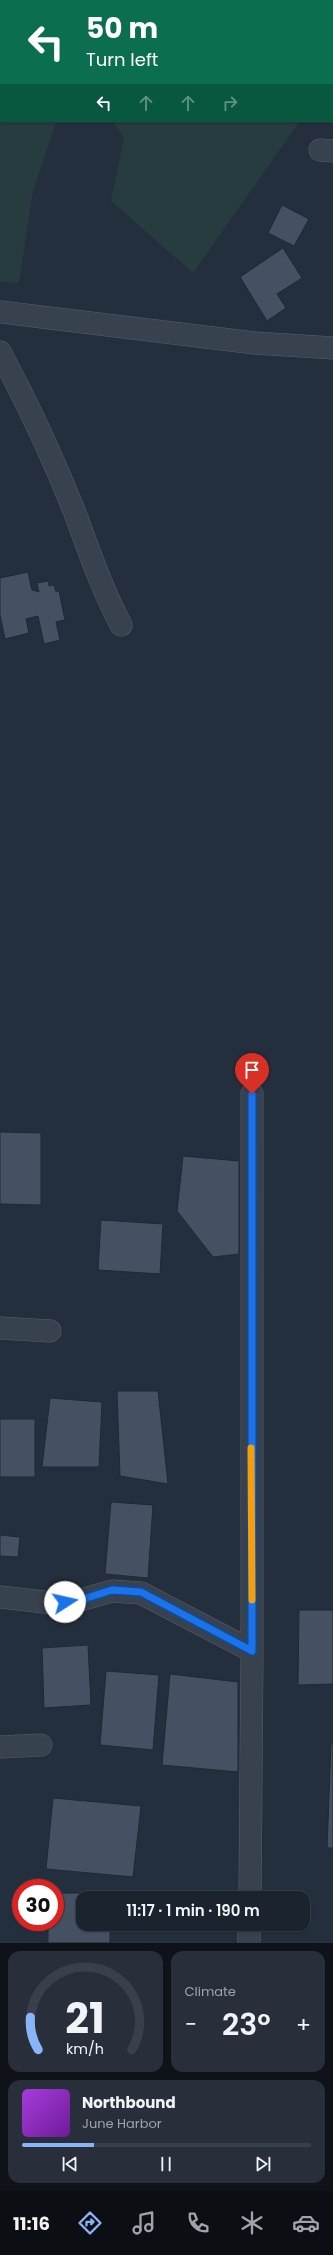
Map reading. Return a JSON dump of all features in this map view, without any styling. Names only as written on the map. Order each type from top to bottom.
[{"type":"street","points":[[0,312],[255,344],[333,348]]},
{"type":"street","points":[[0,352],[43,439],[74,512],[104,591],[121,626]]},
{"type":"street","points":[[250,1891],[252,1651],[252,1094]]},
{"type":"street","points":[[0,1328],[50,1331]]},
{"type":"street","points":[[0,1597],[53,1603],[77,1601],[112,1590],[141,1592],[252,1651]]},
{"type":"street","points":[[0,1747],[41,1745]]},
{"type":"street","points":[[249,1931],[249,1943]]},
{"type":"green space","points":[[0,122],[56,122],[33,191],[19,283],[0,282]]},
{"type":"green space","points":[[113,122],[299,122],[193,273],[111,201],[124,137]]},
{"type":"building","points":[[282,205],[309,219],[294,246],[268,233]]},
{"type":"building","points":[[283,248],[302,278],[277,294],[286,308],[267,321],[240,277]]},
{"type":"building","points":[[28,572],[32,590],[39,592],[37,583],[48,581],[49,586],[54,585],[56,592],[59,591],[65,620],[56,622],[60,640],[44,644],[38,616],[26,619],[29,633],[5,639],[0,615],[0,578]]},
{"type":"building","points":[[0,1132],[41,1133],[41,1205],[0,1204]]},
{"type":"building","points":[[183,1156],[239,1161],[239,1254],[213,1257],[177,1211]]},
{"type":"building","points":[[101,1220],[163,1224],[160,1274],[98,1270]]},
{"type":"building","points":[[117,1391],[158,1391],[168,1484],[120,1476]]},
{"type":"building","points":[[50,1398],[102,1402],[99,1467],[42,1467]]},
{"type":"building","points":[[0,1419],[35,1419],[35,1477],[0,1477]]},
{"type":"building","points":[[111,1502],[153,1505],[148,1578],[105,1574]]},
{"type":"building","points":[[0,1535],[20,1537],[18,1557],[0,1556]]},
{"type":"building","points":[[299,1610],[333,1610],[333,1684],[298,1685]]},
{"type":"building","points":[[88,1645],[91,1705],[44,1708],[42,1648]]},
{"type":"building","points":[[106,1671],[159,1675],[153,1750],[100,1745]]},
{"type":"building","points":[[170,1674],[238,1682],[238,1772],[162,1765]]},
{"type":"building","points":[[331,1743],[333,1744],[333,1848],[327,1848]]},
{"type":"building","points":[[53,1798],[141,1806],[133,1877],[46,1869]]},
{"type":"building","points":[[64,1893],[76,1893],[76,1931],[110,1931],[110,1943],[48,1943],[48,1931],[64,1931]]},
{"type":"slow traffic","points":[[251,1448],[252,1600]]},
{"type":"route","points":[[65,1602],[77,1601],[112,1590],[141,1592],[170,1606],[252,1651],[252,1094]]}]
